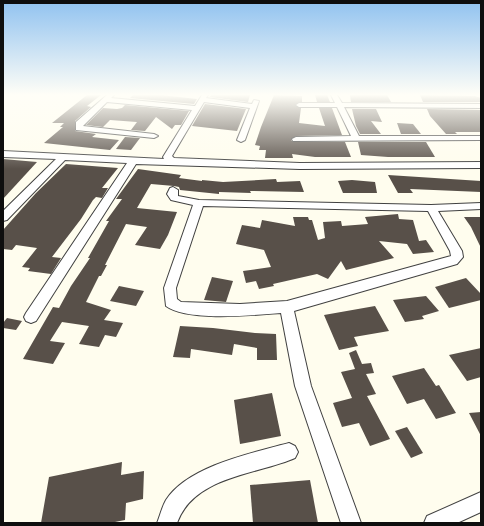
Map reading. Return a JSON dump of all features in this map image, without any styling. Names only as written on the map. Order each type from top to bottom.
[{"type":"street","points":[[84,120],[79,124],[79,128],[154,136]]},
{"type":"street","points":[[170,159],[190,120]]},
{"type":"street","points":[[241,140],[249,120]]},
{"type":"street","points":[[347,120],[356,138]]},
{"type":"street","points":[[296,139],[481,138]]},
{"type":"street","points":[[3,146],[170,159],[300,166],[481,165]]},
{"type":"street","points":[[3,154],[133,161],[170,159]]},
{"type":"street","points":[[3,218],[63,157]]},
{"type":"street","points":[[31,317],[133,161]]},
{"type":"street","points":[[173,190],[174,198],[199,203],[430,208],[481,206]]},
{"type":"street","points":[[199,203],[170,288],[171,302],[178,307],[240,310],[287,307],[453,261],[457,257],[456,251],[430,208]]},
{"type":"street","points":[[287,307],[303,386],[351,523]]},
{"type":"street","points":[[167,523],[178,502],[185,494],[200,483],[219,474],[289,452]]},
{"type":"street","points":[[434,523],[481,502]]},
{"type":"building","points":[[56,120],[77,120],[75,121],[75,131],[96,134],[92,137],[119,140],[110,150],[44,143],[63,127],[60,127],[64,123],[52,123]]},
{"type":"building","points":[[91,120],[154,120],[145,131],[131,130],[137,122],[110,120],[103,127],[86,125]]},
{"type":"building","points":[[159,120],[184,120],[181,125],[175,125],[172,129]]},
{"type":"building","points":[[196,120],[242,120],[237,131],[192,126]]},
{"type":"building","points":[[264,120],[299,120],[299,123],[325,126],[323,120],[336,120],[342,135],[296,136],[291,140],[293,142],[345,142],[351,157],[315,157],[292,154],[293,158],[265,158],[266,150],[259,150],[260,146],[255,145]]},
{"type":"building","points":[[354,120],[381,120],[382,122],[371,121],[381,134],[360,134]]},
{"type":"building","points":[[433,120],[481,120],[481,132],[455,132],[457,134],[446,134]]},
{"type":"building","points":[[397,123],[413,124],[421,134],[401,134]]},
{"type":"building","points":[[125,137],[140,138],[131,150],[116,149]]},
{"type":"building","points":[[358,142],[426,142],[435,157],[388,157],[361,155]]},
{"type":"building","points":[[3,159],[37,162],[3,199]]},
{"type":"building","points":[[66,164],[118,168],[102,188],[108,188],[102,198],[96,197],[93,200],[81,219],[52,257],[61,258],[51,274],[28,271],[30,268],[22,267],[37,248],[16,245],[12,250],[3,249],[3,230],[36,193]]},
{"type":"building","points":[[138,169],[181,175],[179,178],[202,181],[223,182],[276,179],[277,182],[300,181],[304,192],[250,191],[251,193],[219,192],[219,194],[180,190],[179,187],[151,184],[137,208],[177,212],[168,235],[160,249],[135,245],[147,227],[126,224],[105,265],[107,265],[101,276],[99,276],[86,302],[111,310],[104,320],[123,323],[116,337],[105,335],[99,347],[79,344],[89,326],[62,322],[50,341],[65,343],[53,364],[23,359],[53,307],[59,308],[71,286],[90,258],[88,258],[109,221],[106,221],[122,199],[116,199]]},
{"type":"building","points":[[388,175],[481,181],[481,192],[410,189],[413,193],[398,193]]},
{"type":"building","points":[[352,180],[375,182],[377,193],[343,193],[338,181]]},
{"type":"building","points":[[398,214],[399,219],[413,220],[419,241],[426,240],[434,252],[413,254],[407,244],[379,241],[394,258],[346,270],[341,261],[328,279],[317,274],[273,284],[274,286],[259,289],[256,281],[246,283],[243,271],[271,267],[264,250],[236,244],[242,225],[260,228],[262,220],[295,226],[293,217],[308,217],[309,220],[312,220],[318,240],[325,238],[323,222],[341,221],[342,226],[368,224],[365,217]]},
{"type":"building","points":[[464,217],[481,217],[481,248],[471,227]]},
{"type":"building","points":[[212,277],[233,281],[226,302],[204,300]]},
{"type":"building","points":[[466,278],[481,294],[481,300],[449,308],[435,287]]},
{"type":"building","points":[[119,286],[144,291],[136,306],[110,301]]},
{"type":"building","points":[[426,296],[439,311],[422,316],[424,319],[405,322],[393,300]]},
{"type":"building","points":[[375,306],[389,331],[354,337],[358,346],[339,350],[324,315]]},
{"type":"building","points":[[7,318],[22,321],[16,330],[3,328],[3,323]]},
{"type":"building","points":[[180,326],[276,334],[277,360],[257,360],[257,348],[234,344],[232,355],[191,349],[190,358],[173,357]]},
{"type":"building","points":[[481,348],[481,377],[467,381],[449,355]]},
{"type":"building","points":[[356,350],[362,364],[371,363],[374,373],[366,374],[376,394],[367,396],[390,439],[370,446],[359,423],[342,427],[333,403],[352,398],[341,372],[355,369],[349,353]]},
{"type":"building","points":[[424,368],[436,386],[439,385],[456,413],[436,419],[424,399],[407,404],[392,376]]},
{"type":"building","points":[[272,393],[281,436],[240,444],[234,400]]},
{"type":"building","points":[[481,412],[481,436],[469,413]]},
{"type":"building","points":[[407,427],[423,453],[411,458],[395,431]]},
{"type":"building","points":[[122,462],[121,475],[144,471],[143,499],[126,503],[125,520],[110,523],[41,523],[49,477]]},
{"type":"building","points":[[310,480],[318,523],[253,523],[250,485]]}]
